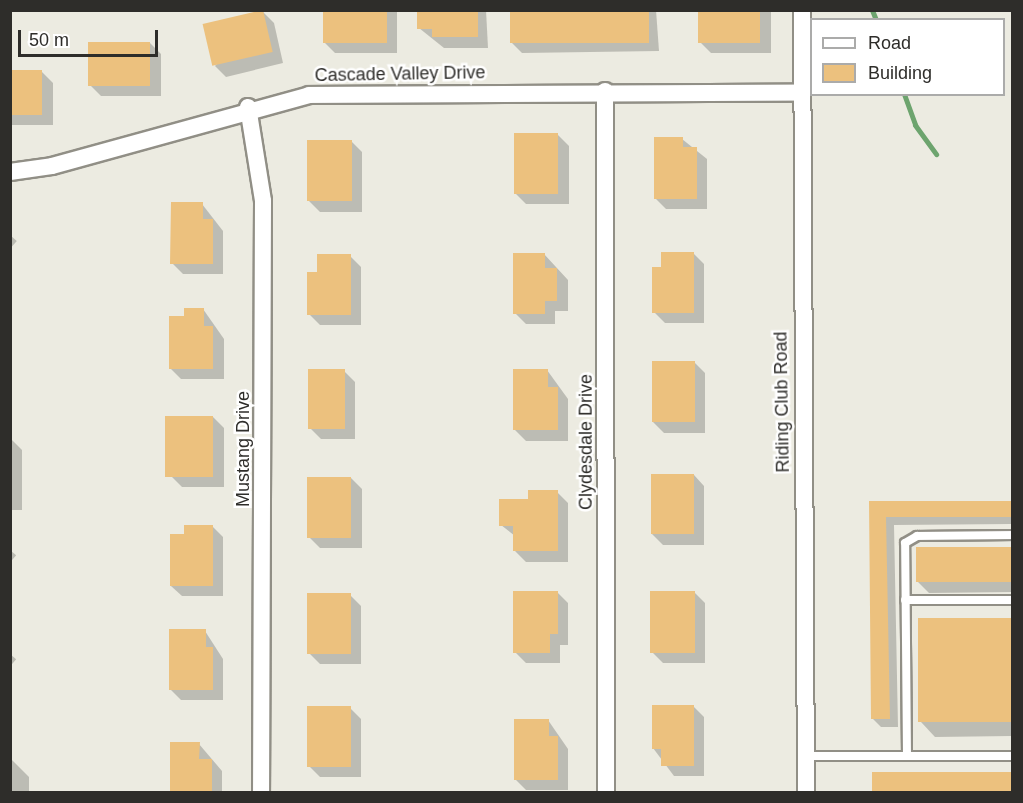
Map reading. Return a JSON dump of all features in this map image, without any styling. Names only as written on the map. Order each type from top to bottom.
[{"type":"street","name":"Riding Club Road","points":[[802,10],[806,792]]},
{"type":"street","name":"Cascade Valley Drive","points":[[10,172],[52,166],[248,107],[361,90],[802,92]]},
{"type":"street","name":"Clydesdale Drive","points":[[605,91],[606,792]]},
{"type":"street","name":"Mustang Drive","points":[[248,107],[263,201],[261,792]]},
{"type":"lane","points":[[907,756],[906,543],[911,540],[1012,535]]},
{"type":"lane","points":[[906,600],[1012,600]]},
{"type":"lane","points":[[806,756],[1012,756]]},
{"type":"building","points":[[263,10],[273,52],[212,66],[203,24]]},
{"type":"building","points":[[323,10],[387,10],[387,43],[323,43]]},
{"type":"building","points":[[417,10],[478,10],[478,37],[432,37],[432,29],[417,29]]},
{"type":"building","points":[[510,10],[649,10],[649,43],[510,43]]},
{"type":"building","points":[[698,10],[760,10],[760,43],[698,43]]},
{"type":"building","points":[[88,42],[150,42],[150,86],[88,86]]},
{"type":"building","points":[[10,70],[42,70],[42,115],[10,115]]},
{"type":"building","points":[[514,133],[558,133],[558,194],[514,194]]},
{"type":"building","points":[[654,137],[683,137],[683,147],[697,147],[697,199],[654,199]]},
{"type":"building","points":[[307,140],[352,140],[352,201],[307,201]]},
{"type":"building","points":[[171,202],[203,202],[203,219],[213,219],[213,264],[170,264]]},
{"type":"building","points":[[661,252],[694,252],[694,313],[652,313],[652,267],[661,267]]},
{"type":"building","points":[[513,253],[545,253],[545,268],[557,268],[557,301],[545,301],[545,314],[513,314]]},
{"type":"building","points":[[317,254],[351,254],[351,315],[307,315],[307,272],[317,272]]},
{"type":"building","points":[[184,308],[204,308],[204,326],[213,326],[213,369],[169,369],[169,316],[184,316]]},
{"type":"building","points":[[652,361],[695,361],[695,422],[652,422]]},
{"type":"building","points":[[308,369],[345,369],[345,429],[308,429]]},
{"type":"building","points":[[513,369],[548,369],[548,387],[558,387],[558,430],[513,430]]},
{"type":"building","points":[[165,416],[213,416],[213,477],[165,477]]},
{"type":"building","points":[[651,474],[694,474],[694,534],[651,534]]},
{"type":"building","points":[[307,477],[351,477],[351,538],[307,538]]},
{"type":"building","points":[[528,490],[558,490],[558,551],[513,551],[513,526],[499,526],[499,499],[528,499]]},
{"type":"building","points":[[869,501],[1012,501],[1012,517],[886,517],[890,719],[871,719]]},
{"type":"building","points":[[184,525],[213,525],[213,586],[170,586],[170,534],[184,534]]},
{"type":"building","points":[[916,547],[1012,547],[1012,582],[916,582]]},
{"type":"building","points":[[513,591],[558,591],[558,634],[550,634],[550,653],[513,653]]},
{"type":"building","points":[[650,591],[695,591],[695,653],[650,653]]},
{"type":"building","points":[[307,593],[351,593],[351,654],[307,654]]},
{"type":"building","points":[[918,618],[1012,618],[1012,722],[918,722]]},
{"type":"building","points":[[169,629],[206,629],[206,647],[213,647],[213,690],[169,690]]},
{"type":"building","points":[[652,705],[694,705],[694,766],[661,766],[661,749],[652,749]]},
{"type":"building","points":[[307,706],[351,706],[351,767],[307,767]]},
{"type":"building","points":[[514,719],[549,719],[549,736],[558,736],[558,780],[514,780]]},
{"type":"building","points":[[170,742],[200,742],[199,759],[212,759],[212,791],[170,792]]},
{"type":"building","points":[[872,772],[1012,772],[1012,792],[872,792]]},
{"type":"waterway","points":[[872,10],[875,18]]},
{"type":"waterway","points":[[905,96],[915,125],[936,154]]}]
